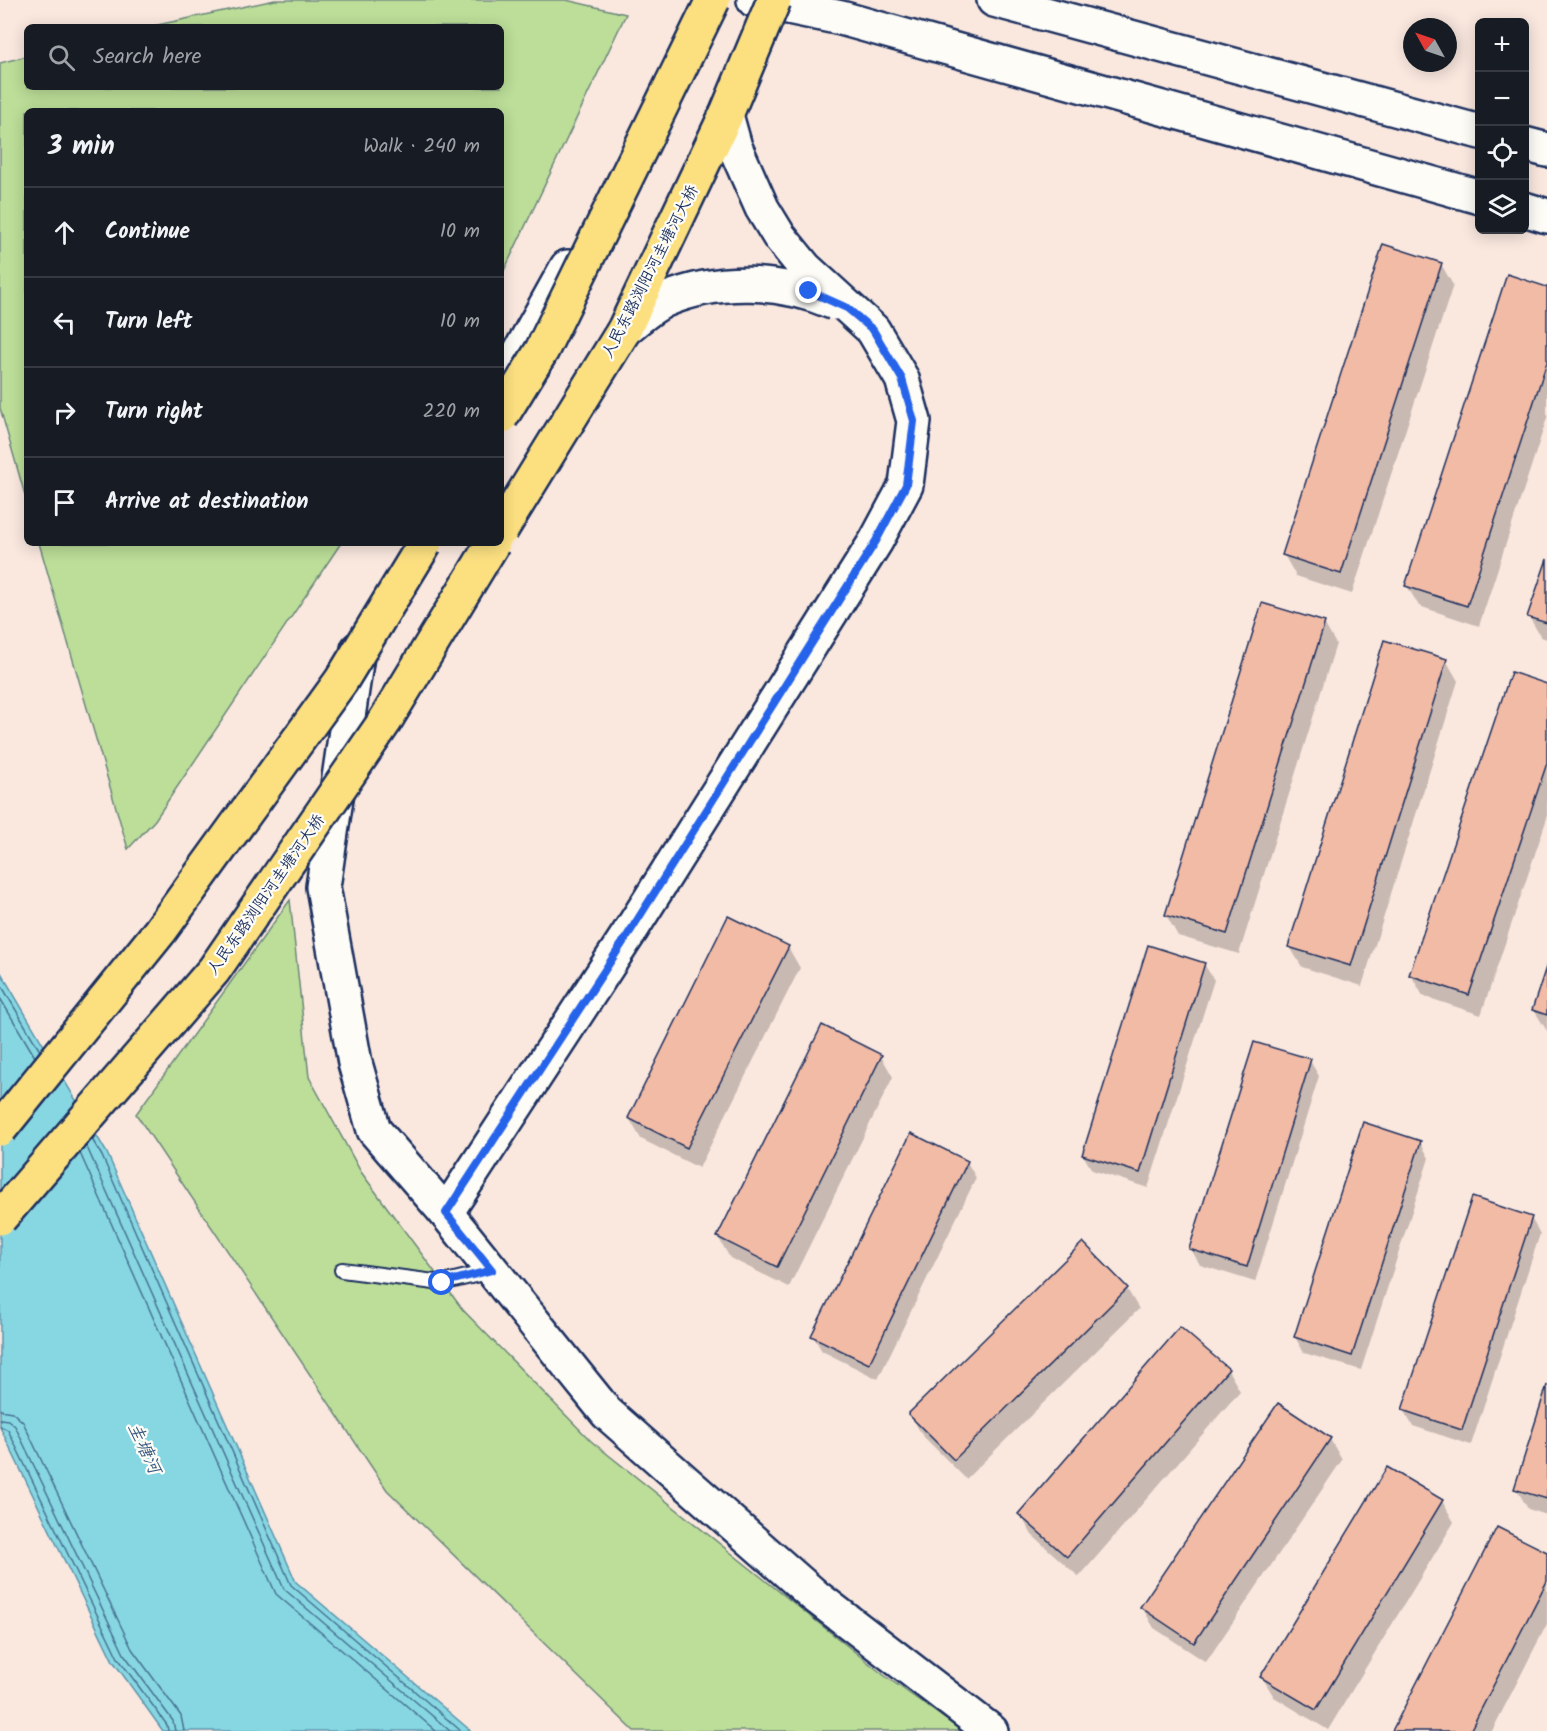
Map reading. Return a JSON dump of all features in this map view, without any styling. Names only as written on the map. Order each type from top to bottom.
[{"type":"main road","points":[[504,381],[714,0]]},
{"type":"main road","points":[[504,412],[542,350],[714,0]]},
{"type":"main road","points":[[754,0],[841,18],[1475,196]]},
{"type":"main road","name":"人民东路浏阳河圭塘河大桥","points":[[504,525],[624,330],[726,115],[774,0]]},
{"type":"main road","points":[[994,0],[1475,131]]},
{"type":"main road","points":[[446,1213],[631,930],[876,541],[906,485],[914,421],[902,379],[873,330],[805,268],[779,236],[762,208],[735,147],[726,115]]},
{"type":"main road","points":[[1529,145],[1547,150]]},
{"type":"main road","points":[[1529,211],[1547,216]]},
{"type":"main road","points":[[624,330],[664,301],[700,288],[734,283],[809,291],[847,308]]},
{"type":"main road","points":[[412,546],[359,643],[323,887],[355,1064],[375,1130],[446,1213],[607,1413],[815,1596],[991,1731]]},
{"type":"main road","points":[[0,1129],[160,931],[244,816],[341,681],[423,546]]},
{"type":"main road","name":"人民东路浏阳河圭塘河大桥","points":[[0,1218],[214,970],[385,721],[491,546]]},
{"type":"lane","points":[[342,1270],[442,1283],[492,1270]]},
{"type":"green space","points":[[275,0],[566,0],[626,14],[504,271],[504,108],[24,108],[24,492],[0,408],[0,63],[24,57],[24,90],[504,90],[504,24],[162,24]]},
{"type":"green space","points":[[40,546],[339,546],[155,820],[128,849]]},
{"type":"green space","points":[[290,900],[309,1077],[361,1172],[463,1310],[591,1441],[885,1676],[962,1731],[634,1731],[387,1490],[136,1114]]},
{"type":"water","name":"圭塘河","points":[[0,971],[107,1153],[296,1582],[471,1731],[163,1731],[113,1661],[0,1427]]},
{"type":"building","points":[[1383,244],[1442,263],[1341,574],[1282,555]]},
{"type":"building","points":[[1507,274],[1547,287],[1547,362],[1467,606],[1405,586]]},
{"type":"building","points":[[1547,559],[1547,623],[1527,617]]},
{"type":"building","points":[[1262,603],[1325,622],[1227,934],[1165,915]]},
{"type":"building","points":[[1384,640],[1447,659],[1351,966],[1288,947]]},
{"type":"building","points":[[1511,672],[1547,684],[1547,763],[1469,995],[1409,975]]},
{"type":"building","points":[[728,916],[789,946],[687,1148],[628,1118]]},
{"type":"building","points":[[1148,945],[1205,963],[1140,1173],[1082,1155]]},
{"type":"building","points":[[1547,964],[1547,1015],[1532,1010]]},
{"type":"building","points":[[822,1025],[882,1055],[777,1267],[717,1237]]},
{"type":"building","points":[[1254,1042],[1311,1059],[1247,1267],[1189,1249]]},
{"type":"building","points":[[1363,1122],[1421,1141],[1352,1356],[1294,1337]]},
{"type":"building","points":[[911,1133],[968,1161],[869,1364],[811,1336]]},
{"type":"building","points":[[1472,1197],[1532,1217],[1462,1430],[1402,1410]]},
{"type":"building","points":[[1083,1242],[1128,1288],[954,1460],[908,1414]]},
{"type":"building","points":[[1180,1327],[1229,1369],[1067,1557],[1018,1514]]},
{"type":"building","points":[[1547,1385],[1547,1499],[1514,1489]]},
{"type":"building","points":[[1278,1403],[1331,1438],[1194,1643],[1140,1607]]},
{"type":"building","points":[[1387,1467],[1443,1500],[1316,1710],[1260,1677]]},
{"type":"building","points":[[1497,1527],[1547,1552],[1547,1581],[1470,1731],[1392,1731]]},
{"type":"route","points":[[442,1283],[492,1270],[446,1213],[631,930],[876,541],[906,485],[914,421],[902,379],[873,330],[847,308],[809,291]]}]
